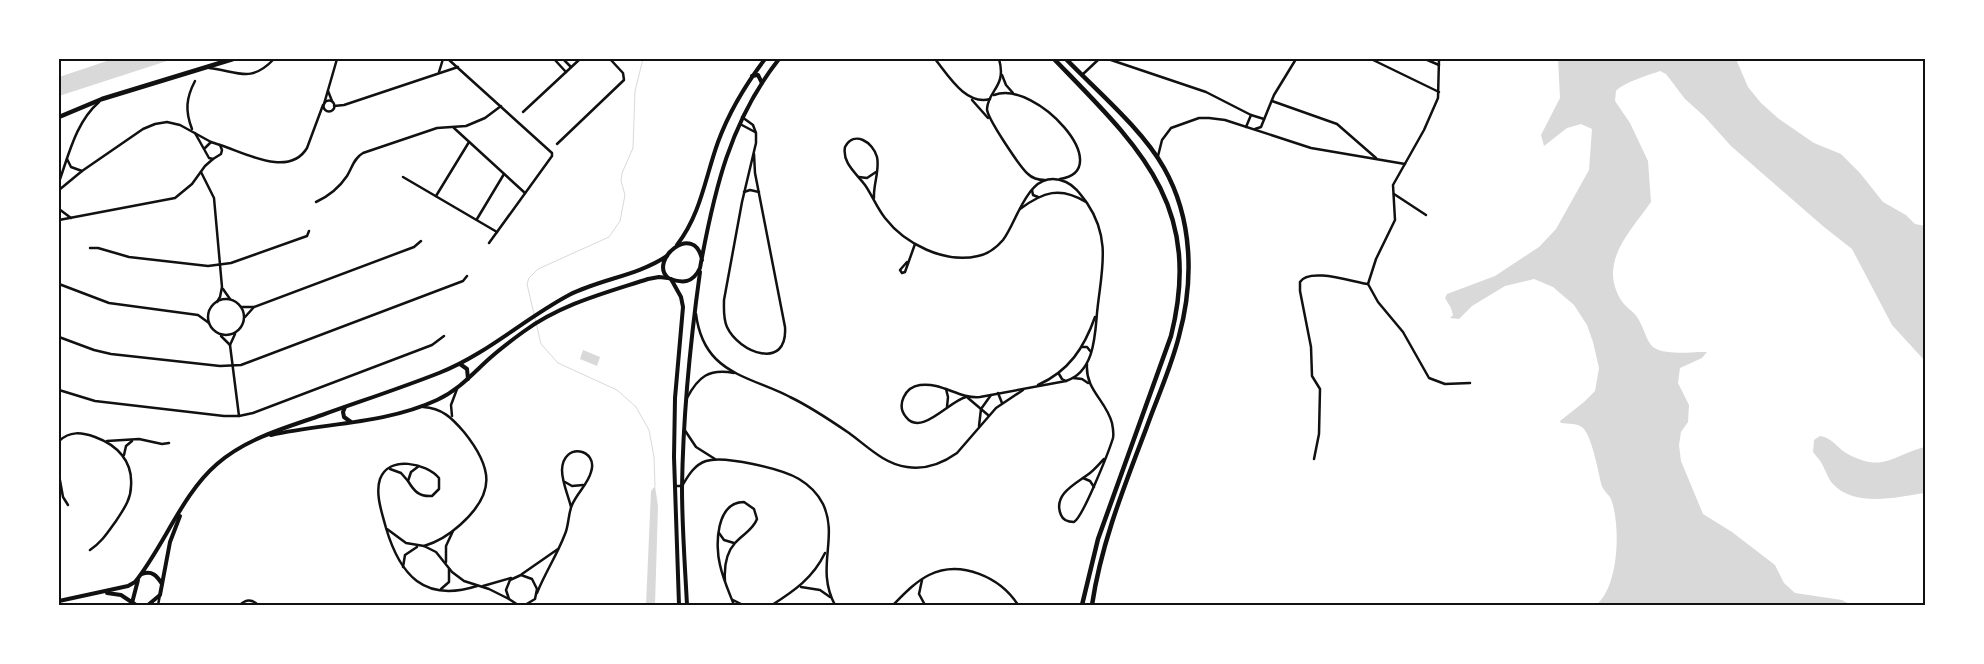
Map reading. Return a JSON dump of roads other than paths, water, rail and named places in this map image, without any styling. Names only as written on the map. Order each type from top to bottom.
[{"type":"main road","points":[[59,117],[102,99],[233,59]]},
{"type":"main road","points":[[96,594],[118,594],[133,604],[140,576],[198,485],[215,466],[242,445],[460,364],[486,350],[540,313],[580,290],[641,270],[667,256],[674,249],[697,213],[712,158],[728,119],[752,76],[765,59]]},
{"type":"main road","points":[[687,605],[682,486],[684,428],[688,364],[700,268],[717,183],[730,145],[742,117],[762,83],[780,59]]},
{"type":"main road","points":[[1054,59],[1131,141],[1151,169],[1163,192],[1173,221],[1180,273],[1178,303],[1171,336],[1098,539],[1082,605]]},
{"type":"main road","points":[[1066,59],[1125,119],[1158,158],[1176,193],[1184,219],[1189,273],[1186,305],[1179,338],[1112,523],[1101,557],[1092,605]]},
{"type":"main road","points":[[752,76],[758,75],[762,83]]},
{"type":"main road","points":[[728,119],[739,124]]},
{"type":"main road","points":[[674,249],[684,243],[692,244],[699,250],[702,260]]},
{"type":"main road","points":[[667,256],[662,267],[664,273],[681,297],[683,307],[675,398],[674,486],[679,605]]},
{"type":"main road","points":[[260,438],[394,414],[439,399],[457,389],[491,357],[543,318],[573,304],[652,278],[690,281],[696,276],[700,268]]},
{"type":"main road","points":[[460,364],[467,369],[468,379]]},
{"type":"main road","points":[[345,407],[344,417],[353,422]]},
{"type":"main road","points":[[148,605],[160,595],[170,542],[182,509]]},
{"type":"main road","points":[[59,601],[128,586],[140,576],[152,573],[158,577],[162,584]]},
{"type":"street","points":[[205,68],[244,75],[258,72],[274,59]]},
{"type":"street","points":[[59,190],[82,171],[143,129],[155,124],[174,123],[220,145],[272,162],[292,162],[304,154],[307,148],[337,59]]},
{"type":"street","points":[[438,74],[443,59]]},
{"type":"street","points":[[448,59],[552,151],[552,156],[489,243]]},
{"type":"street","points":[[554,59],[566,72]]},
{"type":"street","points":[[563,59],[571,67]]},
{"type":"street","points":[[523,112],[580,59]]},
{"type":"street","points":[[557,144],[624,80],[624,74],[610,59]]},
{"type":"street","points":[[935,59],[989,119],[1024,171],[1036,179],[1046,180],[1056,180],[1073,175],[1079,167],[1080,159],[1072,138],[1063,124],[1044,108],[1014,94],[1003,92],[994,95]]},
{"type":"street","points":[[999,59],[1006,85],[1014,94]]},
{"type":"street","points":[[1082,75],[1099,59]]},
{"type":"street","points":[[1108,59],[1206,92],[1264,119]]},
{"type":"street","points":[[1255,130],[1261,127],[1272,101],[1296,59]]},
{"type":"street","points":[[1371,59],[1439,92]]},
{"type":"street","points":[[1425,59],[1439,65]]},
{"type":"street","points":[[1439,59],[1439,92],[1429,120],[1393,185],[1395,220],[1376,259],[1368,284],[1373,295],[1402,332],[1429,378],[1445,384],[1470,383]]},
{"type":"street","points":[[323,104],[325,110],[329,111],[334,106],[352,103],[458,67]]},
{"type":"street","points":[[989,119],[987,108],[1002,73]]},
{"type":"street","points":[[59,220],[175,198],[186,190],[202,172],[206,155],[188,119],[187,104],[195,81]]},
{"type":"street","points":[[328,87],[328,95],[334,106]]},
{"type":"street","points":[[970,98],[980,101],[990,99]]},
{"type":"street","points":[[59,182],[82,121],[102,99]]},
{"type":"street","points":[[323,104],[328,100],[332,101]]},
{"type":"street","points":[[1272,101],[1342,127],[1378,159]]},
{"type":"street","points":[[316,202],[335,190],[346,178],[359,155],[437,128],[454,128],[476,123],[501,106]]},
{"type":"street","points":[[1246,128],[1251,114]]},
{"type":"street","points":[[742,117],[750,121],[756,133],[754,154],[744,192],[724,300],[724,315],[728,329],[737,340],[759,352],[772,354],[777,352],[784,344],[785,327],[758,192],[754,154]]},
{"type":"street","points":[[1158,158],[1165,134],[1171,128],[1199,118],[1217,118],[1311,148],[1405,164]]},
{"type":"street","points":[[739,124],[746,126],[756,133]]},
{"type":"street","points":[[454,128],[525,193]]},
{"type":"street","points":[[874,198],[877,157],[871,147],[861,139],[852,140],[845,147],[844,158],[874,198],[890,224],[915,244],[937,253],[955,257],[980,256],[993,249],[1004,238],[1032,190],[1046,180]]},
{"type":"street","points":[[204,149],[211,142]]},
{"type":"street","points":[[436,196],[468,142]]},
{"type":"street","points":[[204,166],[221,154],[220,145]]},
{"type":"street","points":[[206,155],[213,159]]},
{"type":"street","points":[[67,159],[71,167],[82,171]]},
{"type":"street","points":[[198,315],[210,309],[217,302],[222,288],[214,198],[202,172]]},
{"type":"street","points":[[859,177],[866,178],[876,172]]},
{"type":"street","points":[[477,219],[504,174]]},
{"type":"street","points":[[403,177],[497,232]]},
{"type":"street","points":[[1056,180],[1071,185],[1087,203],[1098,222],[1104,249],[1097,313],[1086,375],[1089,384],[1110,415],[1113,428],[1112,439],[1094,487],[1077,520],[1070,522],[1063,518],[1060,510],[1062,497],[1069,487],[1083,478],[1104,459]]},
{"type":"street","points":[[1068,193],[1071,190],[1071,185]]},
{"type":"street","points":[[744,192],[750,190],[758,192]]},
{"type":"street","points":[[1032,190],[1033,195],[1038,197]]},
{"type":"street","points":[[1019,210],[1038,197],[1050,193],[1068,193],[1087,203]]},
{"type":"street","points":[[1394,194],[1426,215]]},
{"type":"street","points":[[59,209],[71,218]]},
{"type":"street","points":[[90,248],[98,248],[129,257],[220,266],[231,264],[307,236],[309,231]]},
{"type":"street","points":[[241,307],[254,307],[414,248],[421,241]]},
{"type":"street","points":[[907,262],[915,244]]},
{"type":"street","points":[[1314,459],[1319,436],[1320,389],[1312,376],[1311,346],[1300,282],[1305,277],[1314,275],[1368,284]]},
{"type":"street","points":[[59,337],[111,354],[233,366],[247,363],[463,281],[467,276]]},
{"type":"street","points":[[59,284],[109,303],[198,315],[209,323],[230,345]]},
{"type":"street","points":[[222,288],[227,296],[241,307],[244,316],[242,326],[230,345],[240,416]]},
{"type":"street","points":[[217,302],[222,300],[234,301]]},
{"type":"street","points":[[244,316],[254,307]]},
{"type":"street","points":[[695,308],[699,331],[709,350],[723,365],[738,374],[775,389],[802,403],[836,424],[882,458],[899,466],[919,468],[940,463],[957,453],[989,415],[1002,403],[1027,388]]},
{"type":"street","points":[[209,323],[210,309]]},
{"type":"street","points":[[1036,387],[1060,374],[1069,366],[1082,347],[1097,313]]},
{"type":"street","points":[[218,334],[227,336],[236,333]]},
{"type":"street","points":[[59,390],[95,401],[224,416],[240,416],[432,345],[444,336]]},
{"type":"street","points":[[1082,347],[1087,348],[1091,352]]},
{"type":"street","points":[[989,415],[967,397],[946,389],[924,385],[912,387],[904,396],[902,406],[907,419],[920,424],[956,400],[967,397],[1066,381],[1073,378],[1087,364]]},
{"type":"street","points":[[686,400],[695,383],[707,374],[720,372],[738,374]]},
{"type":"street","points":[[1060,374],[1062,379],[1066,381]]},
{"type":"street","points":[[1073,378],[1082,379],[1089,384]]},
{"type":"street","points":[[452,418],[450,405],[457,389]]},
{"type":"street","points":[[946,389],[948,397],[947,407]]},
{"type":"street","points":[[998,392],[1002,403]]},
{"type":"street","points":[[979,427],[981,410],[992,394]]},
{"type":"street","points":[[402,568],[405,555],[412,548],[436,542],[454,531],[478,508],[482,502],[486,484],[486,474],[481,457],[452,418],[436,408],[420,406]]},
{"type":"street","points":[[684,428],[696,448],[706,455],[784,473],[801,480],[818,497],[826,511],[829,530],[825,572],[830,597],[835,605]]},
{"type":"street","points":[[59,441],[70,434],[76,433],[106,441],[146,440],[162,444],[169,443]]},
{"type":"street","points":[[124,456],[126,446],[133,440]]},
{"type":"street","points":[[90,550],[104,538],[127,504],[130,496],[132,479],[124,456],[106,441]]},
{"type":"street","points":[[533,605],[567,528],[571,507],[591,473],[592,463],[587,455],[580,451],[572,452],[563,462],[562,472],[571,507]]},
{"type":"street","points":[[674,486],[682,486],[700,464],[717,459]]},
{"type":"street","points":[[389,469],[401,473],[408,480],[413,490],[424,496],[432,496],[438,492],[439,478],[432,472],[419,466],[403,464],[389,469],[382,475],[379,490],[382,515],[402,568],[415,580],[429,587],[452,592],[513,578],[521,575],[559,548]]},
{"type":"street","points":[[408,480],[411,472],[419,466]]},
{"type":"street","points":[[59,475],[63,497],[68,505]]},
{"type":"street","points":[[1083,478],[1090,481],[1094,487]]},
{"type":"street","points":[[565,482],[576,486],[584,484]]},
{"type":"street","points":[[725,581],[724,565],[735,543],[755,524],[756,514],[749,504],[738,502],[728,507],[719,531],[718,558],[725,581],[734,605]]},
{"type":"street","points":[[386,528],[401,540],[418,546]]},
{"type":"street","points":[[438,589],[444,587],[449,582],[446,546],[454,531]]},
{"type":"street","points":[[719,531],[724,540],[735,543]]},
{"type":"street","points":[[424,546],[436,552],[446,562]]},
{"type":"street","points":[[772,605],[800,587],[817,568],[827,550]]},
{"type":"street","points":[[448,567],[459,578],[497,592],[515,604]]},
{"type":"street","points":[[893,605],[923,579],[939,571],[951,570],[973,572],[991,579],[1001,586],[1018,605]]},
{"type":"street","points":[[521,575],[532,579],[536,585],[537,593]]},
{"type":"street","points":[[509,599],[506,590],[508,583],[513,578]]},
{"type":"street","points":[[923,579],[919,594],[925,605]]},
{"type":"street","points":[[800,587],[814,588],[830,597]]},
{"type":"street","points":[[158,605],[160,595]]},
{"type":"street","points":[[525,605],[535,599]]},
{"type":"street","points":[[240,605],[247,600],[258,605]]},
{"type":"street","points":[[732,600],[743,605]]},
{"type":"waterway","points":[[643,59],[635,91],[633,148],[622,173],[621,181],[625,195],[620,221],[609,237],[538,269],[529,278],[527,284],[541,344],[558,363],[617,390],[636,407],[649,430],[654,457],[655,486]]}]
